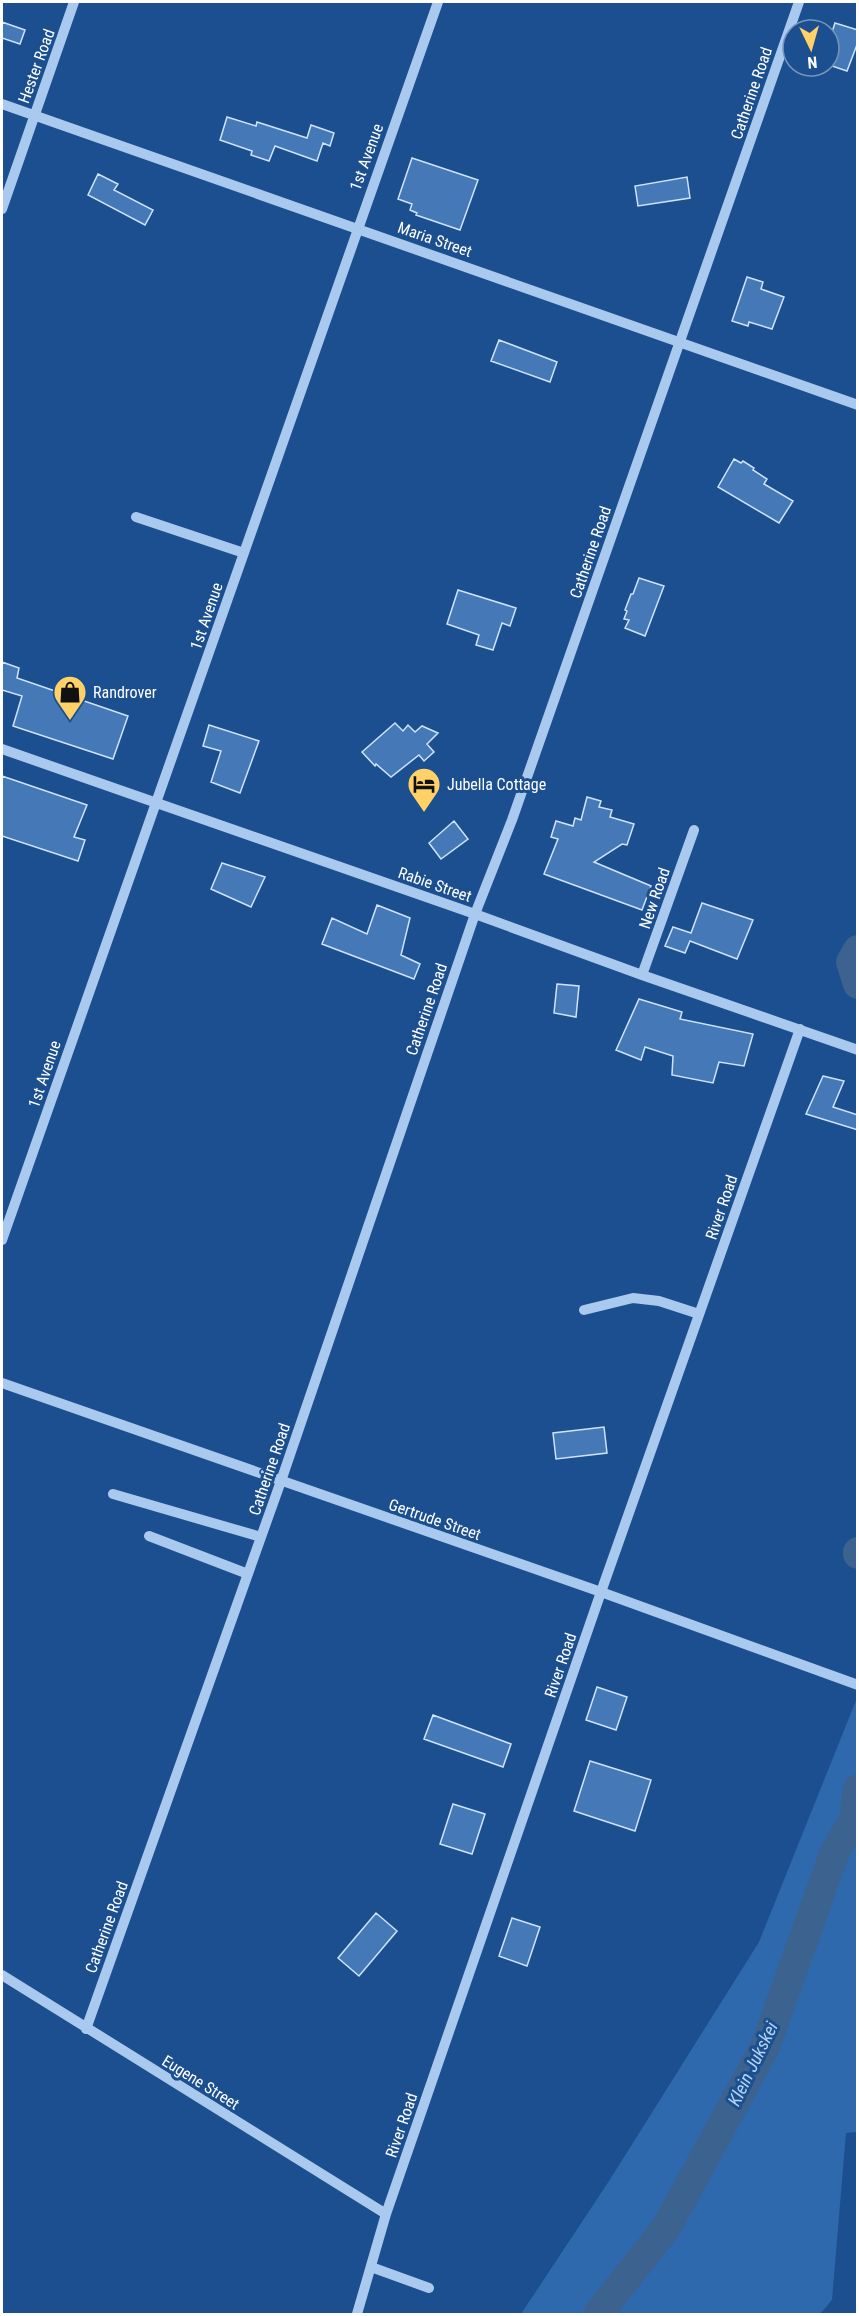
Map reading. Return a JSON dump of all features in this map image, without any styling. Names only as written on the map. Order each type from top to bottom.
[{"type":"street","name":"Hester Road","points":[[2,208],[74,2]]},
{"type":"street","name":"1st Avenue","points":[[2,1240],[438,2]]},
{"type":"street","name":"Catherine Road","points":[[86,2029],[281,1481],[474,914],[512,820],[799,2]]},
{"type":"street","name":"Maria Street","points":[[2,104],[858,405]]},
{"type":"street","points":[[136,517],[244,553]]},
{"type":"street","name":"Rabie Street","points":[[2,749],[858,1050]]},
{"type":"street","name":"New Road","points":[[642,975],[694,830]]},
{"type":"street","name":"River Road","points":[[357,2314],[386,2214],[601,1592],[800,1029]]},
{"type":"street","points":[[584,1310],[633,1298],[659,1301],[699,1314]]},
{"type":"street","name":"Gertrude Street","points":[[2,1383],[601,1592],[858,1685]]},
{"type":"street","points":[[113,1494],[261,1537]]},
{"type":"street","points":[[148,1536],[248,1574]]},
{"type":"street","name":"Eugene Street","points":[[2,1975],[386,2214]]},
{"type":"street","points":[[371,2267],[429,2288]]},
{"type":"shaded area","points":[[857,1698],[858,2132],[846,2133],[832,2300],[820,2314],[521,2314],[609,2181],[759,1942]]},
{"type":"building","points":[[2,22],[25,30],[20,44],[2,38]]},
{"type":"building","points":[[841,25],[858,30],[858,42],[847,71],[841,69]]},
{"type":"building","points":[[227,117],[256,126],[257,122],[307,138],[311,125],[334,133],[330,146],[323,143],[317,161],[275,146],[269,161],[251,155],[252,151],[220,140]]},
{"type":"building","points":[[412,158],[478,180],[460,230],[416,215],[417,213],[410,210],[412,204],[398,199]]},
{"type":"building","points":[[98,174],[118,184],[114,190],[153,210],[145,225],[88,195]]},
{"type":"building","points":[[687,177],[690,198],[638,206],[635,186]]},
{"type":"building","points":[[747,277],[763,282],[761,289],[784,297],[772,329],[749,322],[748,326],[732,321]]},
{"type":"building","points":[[499,340],[557,362],[550,382],[491,361]]},
{"type":"building","points":[[734,459],[741,463],[743,461],[754,468],[753,470],[767,479],[764,484],[793,501],[779,523],[718,487]]},
{"type":"building","points":[[639,578],[664,586],[645,636],[625,628],[629,620],[624,619],[627,611],[625,610]]},
{"type":"building","points":[[458,590],[516,608],[510,626],[502,623],[493,650],[476,645],[479,635],[447,624]]},
{"type":"building","name":"Randrover","points":[[2,662],[19,668],[17,678],[128,716],[113,759],[13,726],[22,696],[2,690]]},
{"type":"building","points":[[395,723],[403,731],[408,725],[415,732],[422,726],[438,733],[427,744],[434,752],[424,761],[419,755],[391,777],[376,764],[375,766],[362,752]]},
{"type":"building","points":[[209,725],[259,741],[240,793],[211,782],[221,751],[203,746]]},
{"type":"building","points":[[2,776],[87,805],[74,837],[85,840],[78,861],[2,836]]},
{"type":"building","points":[[587,797],[601,801],[599,807],[612,810],[610,817],[634,824],[627,845],[622,844],[594,862],[651,886],[642,910],[544,874],[558,839],[551,837],[556,821],[573,826],[575,818],[581,820]]},
{"type":"building","points":[[454,821],[468,839],[441,859],[429,843]]},
{"type":"building","points":[[222,863],[265,877],[251,907],[211,889]]},
{"type":"building","points":[[702,903],[753,920],[737,959],[690,941],[685,953],[665,946],[673,927],[691,933]]},
{"type":"building","points":[[377,905],[410,918],[401,955],[420,964],[414,979],[322,944],[332,918],[367,934]]},
{"type":"building","points":[[557,984],[579,986],[576,1017],[554,1013]]},
{"type":"building","points":[[639,999],[682,1012],[680,1019],[753,1034],[744,1066],[719,1062],[713,1083],[672,1075],[673,1056],[645,1047],[641,1060],[616,1050]]},
{"type":"building","points":[[823,1076],[844,1081],[833,1107],[858,1115],[858,1130],[806,1114]]},
{"type":"building","points":[[604,1427],[607,1453],[556,1459],[553,1433]]},
{"type":"building","points":[[597,1687],[627,1697],[616,1730],[586,1720]]},
{"type":"building","points":[[433,1715],[511,1744],[503,1767],[424,1739]]},
{"type":"building","points":[[590,1761],[651,1780],[635,1831],[574,1811]]},
{"type":"building","points":[[453,1804],[485,1814],[472,1854],[440,1844]]},
{"type":"building","points":[[376,1913],[397,1931],[359,1976],[338,1958]]},
{"type":"building","points":[[512,1918],[540,1927],[527,1966],[499,1956]]},
{"type":"waterway","name":"Klein Jukskei","points":[[858,950],[851,962],[858,984]]},
{"type":"waterway","name":"Klein Jukskei","points":[[598,2314],[666,2228],[765,2047],[834,1854],[854,1820],[858,1789]]},
{"type":"place","name":"Randrover","points":[[70,721]]},
{"type":"place","name":"Jubella Cottage","points":[[424,813]]}]
